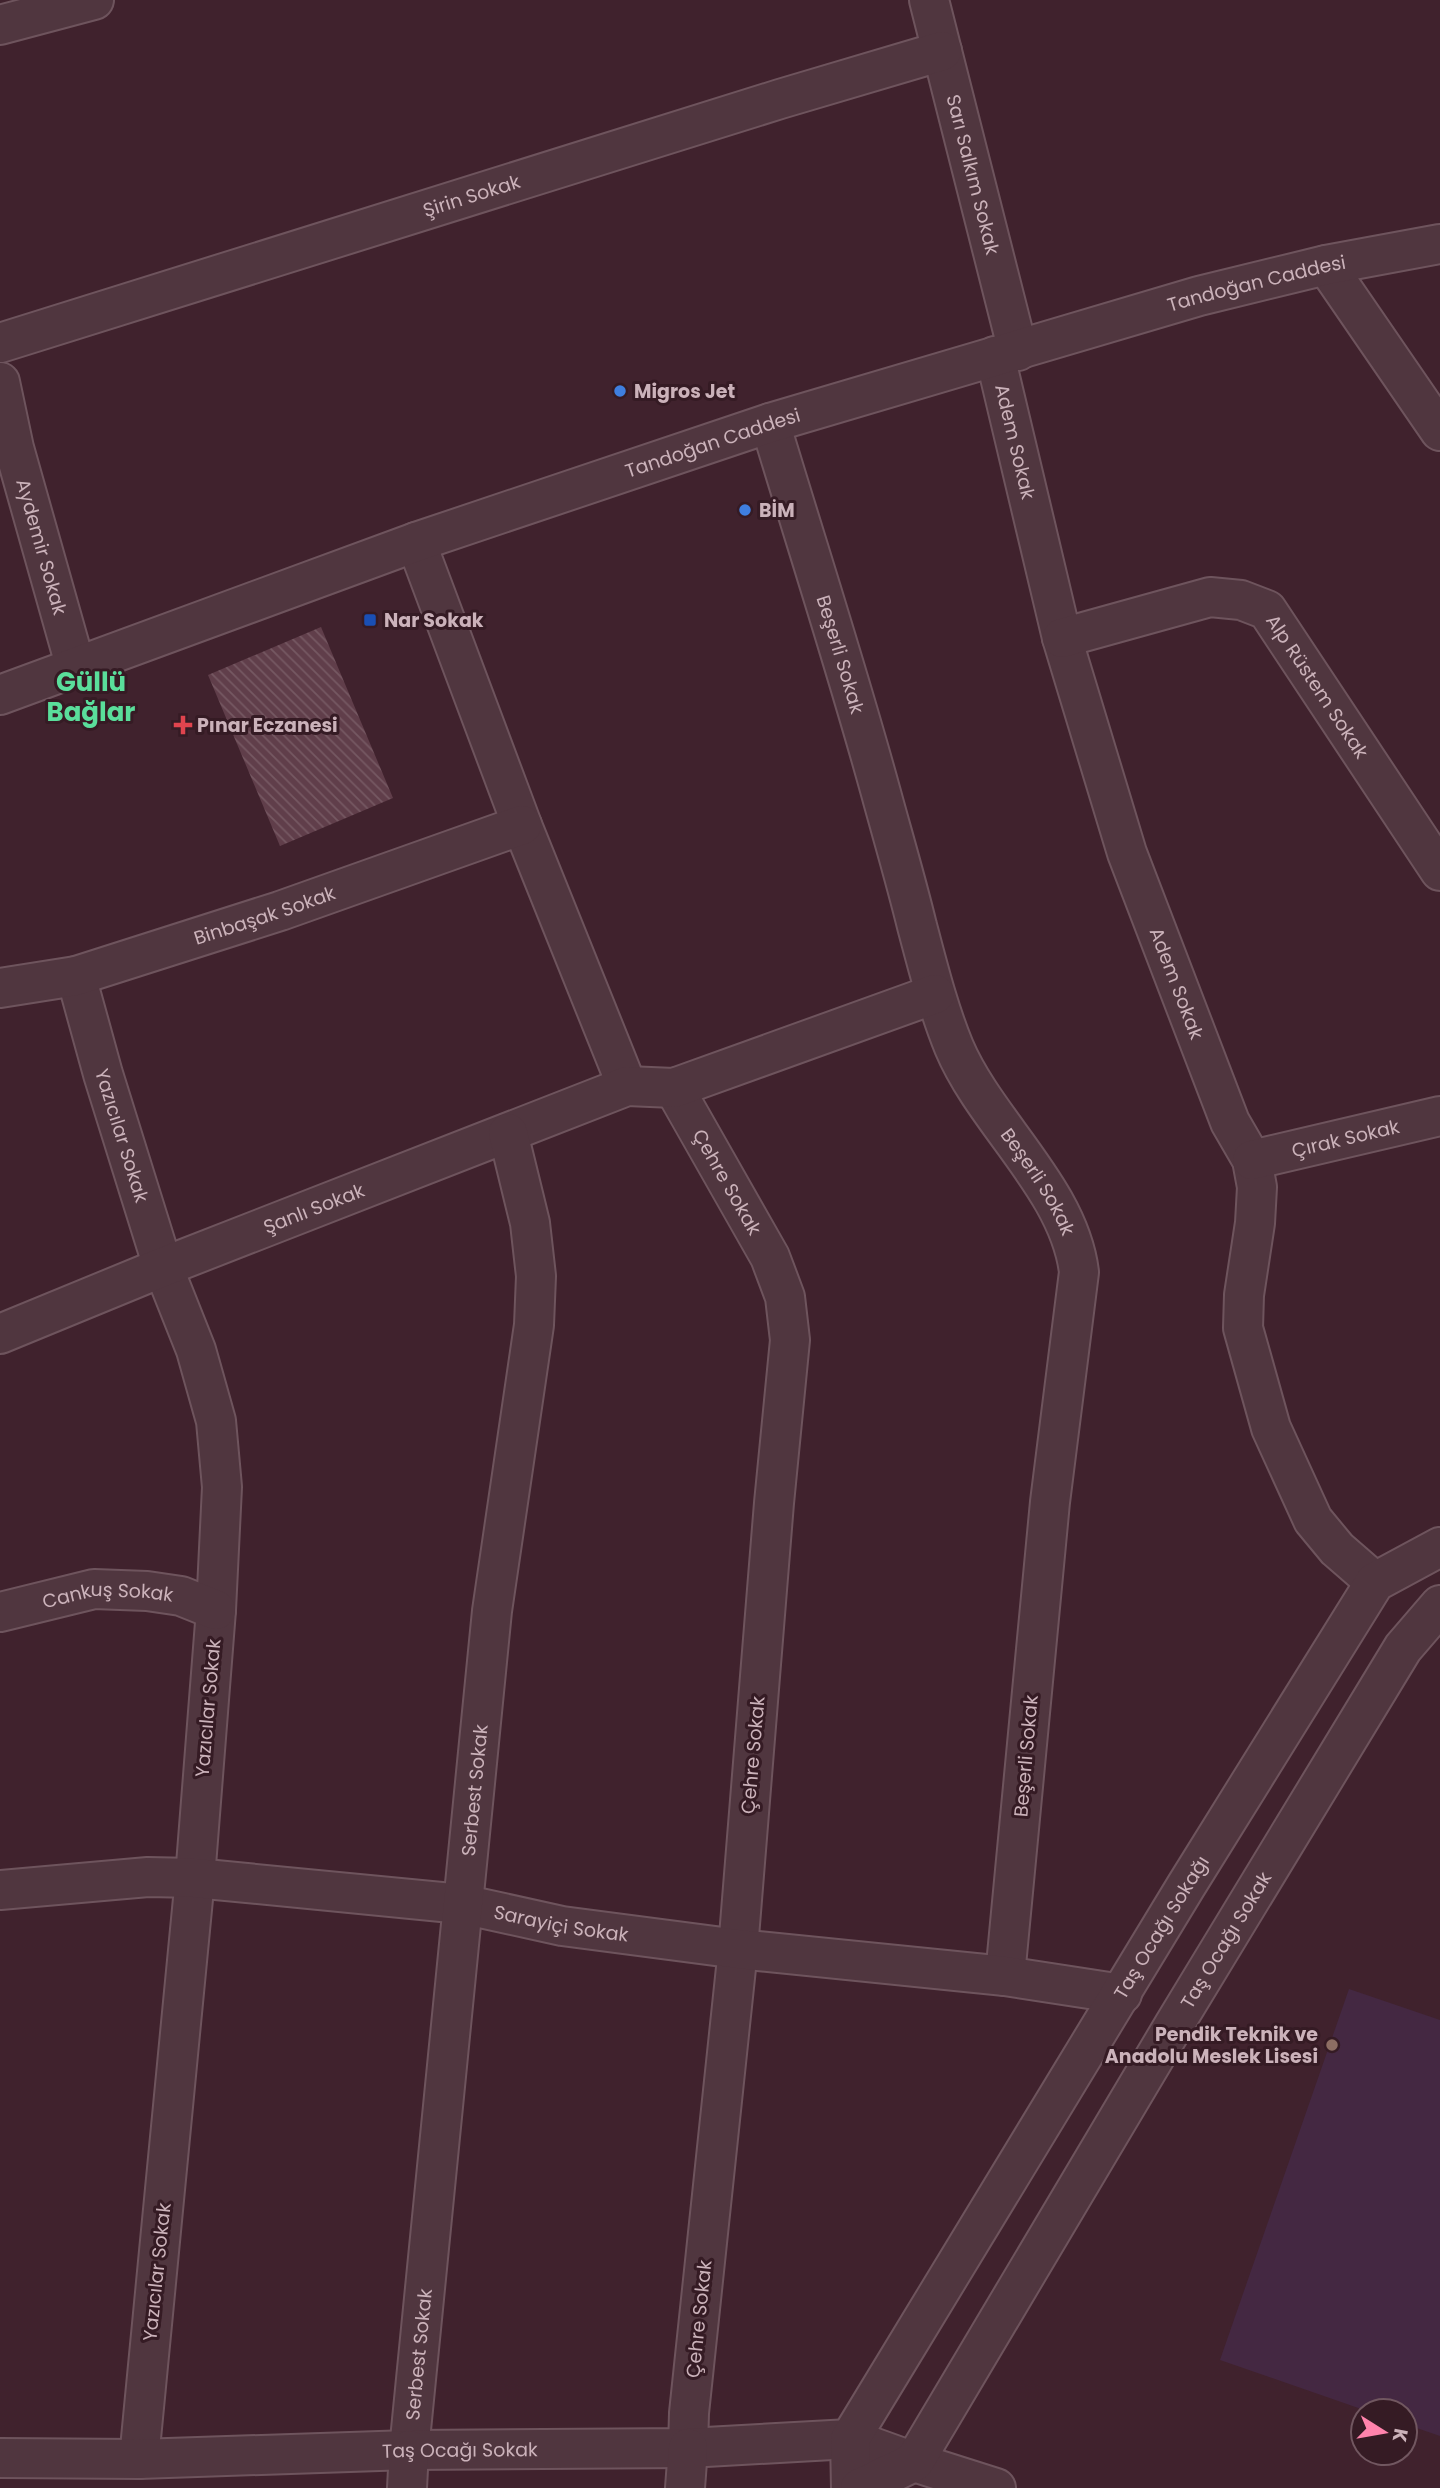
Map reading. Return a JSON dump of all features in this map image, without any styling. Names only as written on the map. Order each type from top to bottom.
[{"type":"street","points":[[0,24],[94,0]]},
{"type":"street","name":"Sarı Salkım Sokak","points":[[929,0],[1006,353]]},
{"type":"street","name":"Şirin Sokak","points":[[0,343],[780,99],[942,51]]},
{"type":"street","name":"Tandoğan Caddesi","points":[[0,695],[416,542],[770,423],[1199,296],[1326,265],[1440,244]]},
{"type":"street","points":[[1326,265],[1440,431]]},
{"type":"street","name":"Adem Sokak","points":[[1006,353],[1062,638],[1127,853],[1230,1122],[1252,1160],[1257,1187],[1256,1211],[1244,1295],[1243,1328],[1255,1377],[1271,1428],[1313,1520],[1337,1549],[1376,1582]]},
{"type":"street","name":"Aydemir Sokak","points":[[0,382],[14,448],[76,668]]},
{"type":"street","name":"Beşerli Sokak","points":[[770,423],[870,754],[935,994],[955,1049],[978,1092],[1038,1178],[1062,1218],[1076,1249],[1079,1272],[1051,1502],[1005,1976]]},
{"type":"street","points":[[416,542],[522,825],[627,1086],[674,1088],[935,994]]},
{"type":"street","name":"Alp Rüstem Sokak","points":[[1062,638],[1210,597],[1241,600],[1267,610],[1440,871]]},
{"type":"street","name":"Binbaşak Sokak","points":[[0,988],[76,976],[280,911],[522,825]]},
{"type":"street","name":"Yazıcılar Sokak","points":[[76,976],[103,1074],[163,1267],[197,1350],[216,1421],[222,1487],[216,1610],[195,1878],[139,2473]]},
{"type":"street","name":"Şanlı Sokak","points":[[0,1334],[163,1267],[627,1086]]},
{"type":"street","name":"Çehre Sokak","points":[[674,1088],[770,1257],[785,1297],[790,1340],[772,1517],[738,1949],[689,2413],[685,2488]]},
{"type":"street","name":"Çırak Sokak","points":[[1252,1160],[1440,1116]]},
{"type":"street","name":"Serbest Sokak","points":[[407,2488],[492,1611],[534,1325],[536,1276],[530,1223],[508,1133]]},
{"type":"street","name":"Taş Ocağı Sokağı","points":[[850,2438],[1193,1874],[1376,1582],[1440,1547]]},
{"type":"street","name":"Cankuş Sokak","points":[[0,1612],[94,1589],[147,1591],[181,1597],[216,1610]]},
{"type":"street","name":"Taş Ocağı Sokak","points":[[0,2458],[139,2473],[409,2451],[688,2448],[850,2438],[914,2462],[1402,1648],[1440,1605]]},
{"type":"street","name":"Sarayiçi Sokak","points":[[0,1890],[148,1877],[195,1878],[462,1904],[562,1926],[738,1949],[1005,1976],[1122,1994]]},
{"type":"street","points":[[1122,1994],[1174,2025]]},
{"type":"street","points":[[850,2438],[851,2488]]},
{"type":"street","points":[[860,2488],[914,2462],[996,2488]]},
{"type":"shaded area","points":[[1349,1989],[1440,2020],[1440,2436],[1419,2429],[1419,2397],[1349,2397],[1349,2405],[1220,2360]]},
{"type":"building","points":[[321,627],[393,798],[280,846],[208,675]]},
{"type":"place","name":"Migros Jet","points":[[620,391]]},
{"type":"place","name":"BİM","points":[[745,510]]},
{"type":"place","name":"Nar Sokak","points":[[370,620]]},
{"type":"place","name":"Pınar Eczanesi","points":[[183,725]]},
{"type":"place","name":"Pendik Teknik ve Anadolu Meslek Lisesi","points":[[1332,2045]]},
{"type":"district","name":"Güllü Bağlar","points":[[91,697]]}]
